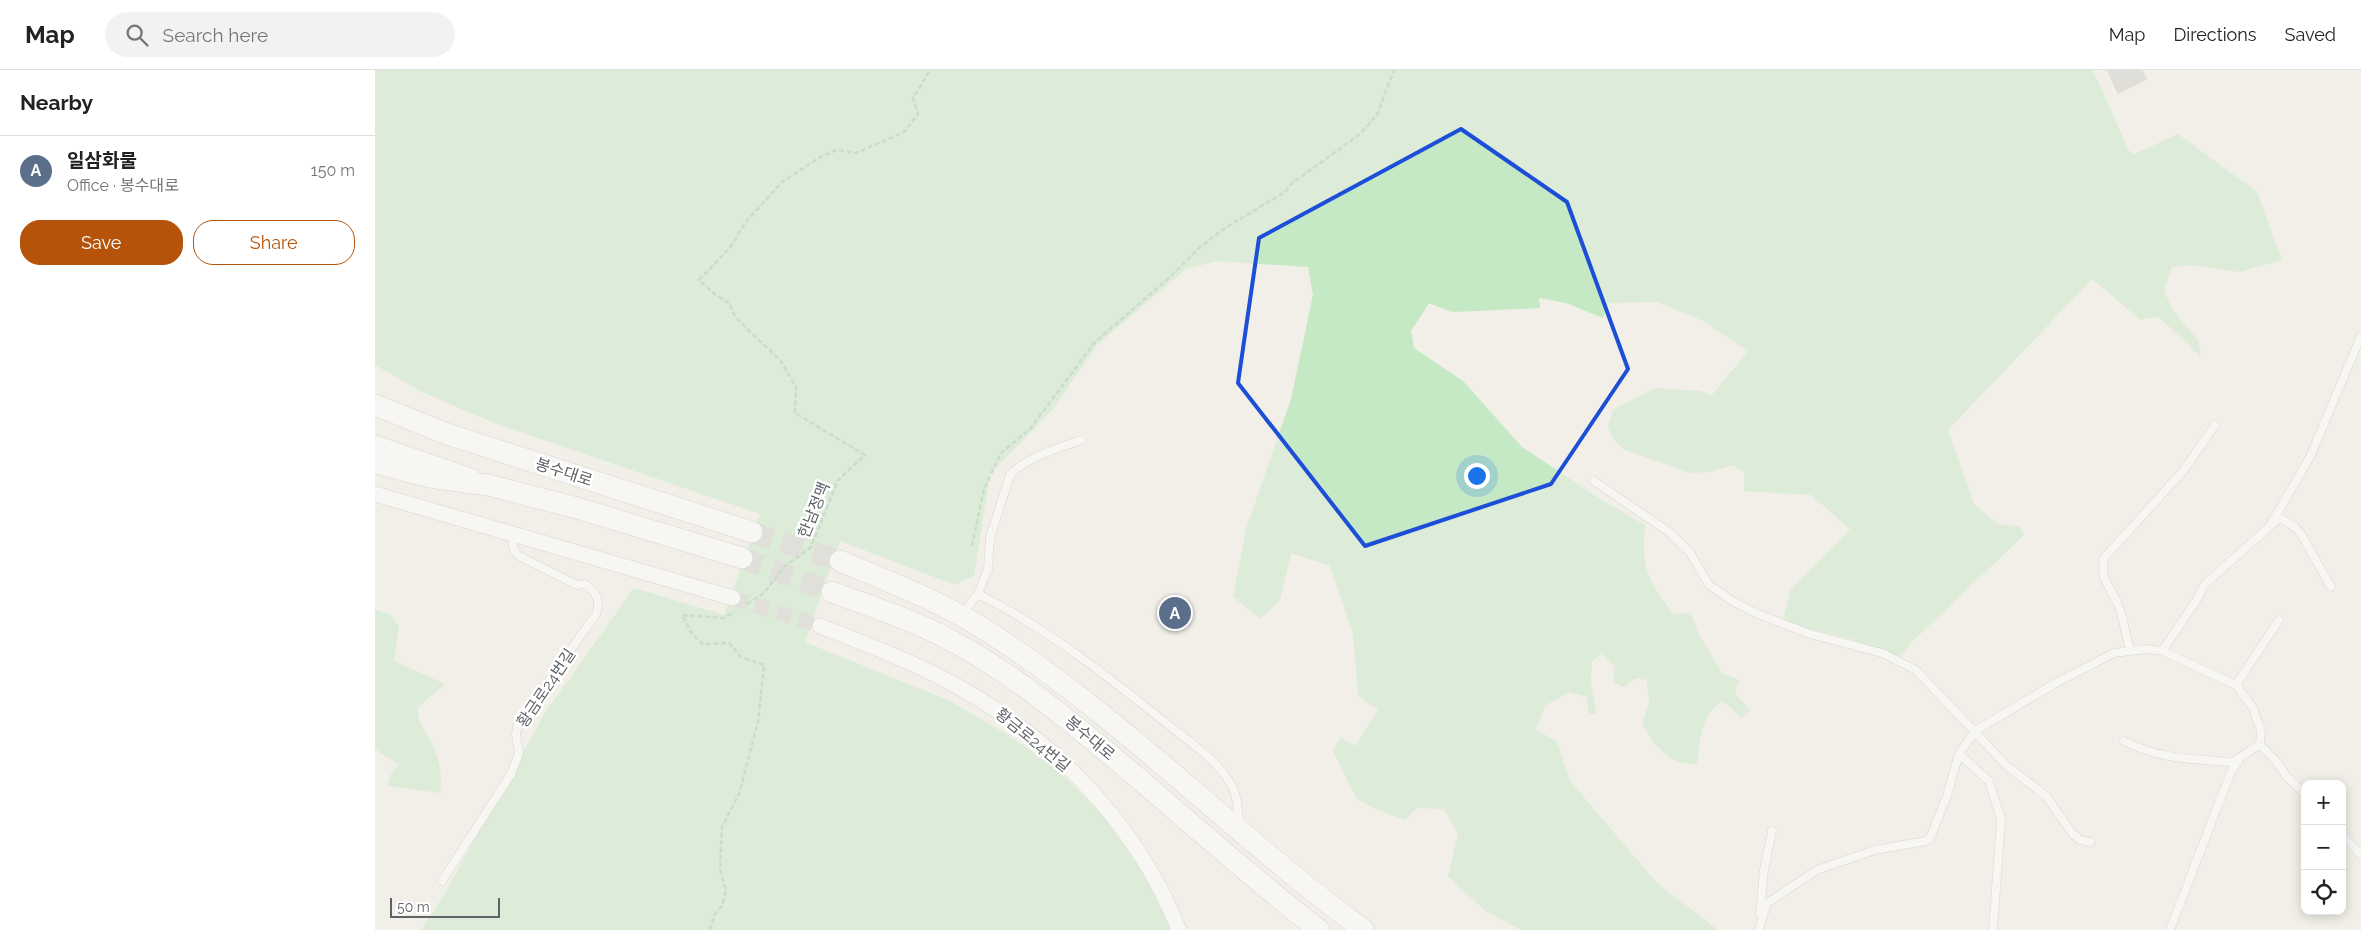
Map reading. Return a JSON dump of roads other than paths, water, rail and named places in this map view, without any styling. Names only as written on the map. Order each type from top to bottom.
[{"type":"main road","points":[[375,405],[447,434]]},
{"type":"main road","name":"봉수대로","points":[[447,434],[752,532]]},
{"type":"main road","points":[[375,463],[429,477],[488,485]]},
{"type":"main road","name":"봉수대로","points":[[488,485],[577,508],[742,558]]},
{"type":"main road","name":"봉수대로","points":[[840,561],[961,615],[1046,671],[1296,879],[1363,928]]},
{"type":"main road","name":"봉수대로","points":[[832,592],[904,618],[960,645],[1007,674],[1057,710],[1271,893],[1319,930]]},
{"type":"street","name":"봉수대로","points":[[375,415],[447,434]]},
{"type":"street","name":"봉수대로","points":[[375,445],[439,466],[488,485]]},
{"type":"street","points":[[375,494],[733,598]]},
{"type":"street","name":"황금로24번길","points":[[820,626],[933,673],[991,706],[1043,744],[1117,820],[1139,850],[1157,881],[1179,930]]},
{"type":"lane","points":[[2268,528],[2309,457],[2361,336]]},
{"type":"lane","points":[[2129,649],[2125,625],[2117,602],[2104,580],[2102,571],[2104,558],[2184,470],[2215,425]]},
{"type":"lane","points":[[961,615],[978,594],[988,569],[990,538],[1009,475],[1017,467],[1035,458],[1081,440]]},
{"type":"lane","points":[[1594,480],[1649,517],[1683,545],[1694,559],[1709,585],[1758,614],[1810,634],[1883,653],[1916,670],[1953,712],[1975,731],[2006,765],[2045,796],[2072,833],[2080,840],[2090,842]]},
{"type":"lane","points":[[2162,651],[2192,608],[2205,584],[2280,518],[2295,527],[2301,534],[2331,587]]},
{"type":"lane","name":"황금로24번길","points":[[442,881],[511,774],[519,753],[516,734],[518,724],[596,614],[599,606],[598,598],[594,591],[585,584],[577,585],[519,556],[512,544],[514,533]]},
{"type":"lane","points":[[978,594],[1015,612],[1095,668],[1213,762],[1229,780],[1237,799],[1240,832]]},
{"type":"lane","points":[[2236,685],[2279,620]]},
{"type":"lane","points":[[1759,929],[1767,903],[1817,870],[1875,850],[1926,841],[1930,838],[1947,796],[1959,754],[1975,731],[2085,667],[2114,653],[2129,649],[2162,651],[2236,685],[2253,708],[2261,731],[2260,745],[2301,790]]},
{"type":"lane","points":[[2123,741],[2141,750],[2163,757],[2230,762],[2239,760]]},
{"type":"lane","points":[[2170,930],[2230,774],[2239,760],[2260,745]]},
{"type":"lane","points":[[1959,754],[1989,781],[2001,820],[1993,930]]},
{"type":"lane","points":[[1759,929],[1764,870],[1772,831]]},
{"type":"lane","points":[[2346,839],[2361,855]]},
{"type":"tunnel","points":[[752,532],[840,561]]},
{"type":"tunnel","points":[[742,558],[832,592]]},
{"type":"tunnel","points":[[733,598],[820,626]]},
{"type":"place","name":"일삼화물","points":[[1175,613]]}]
